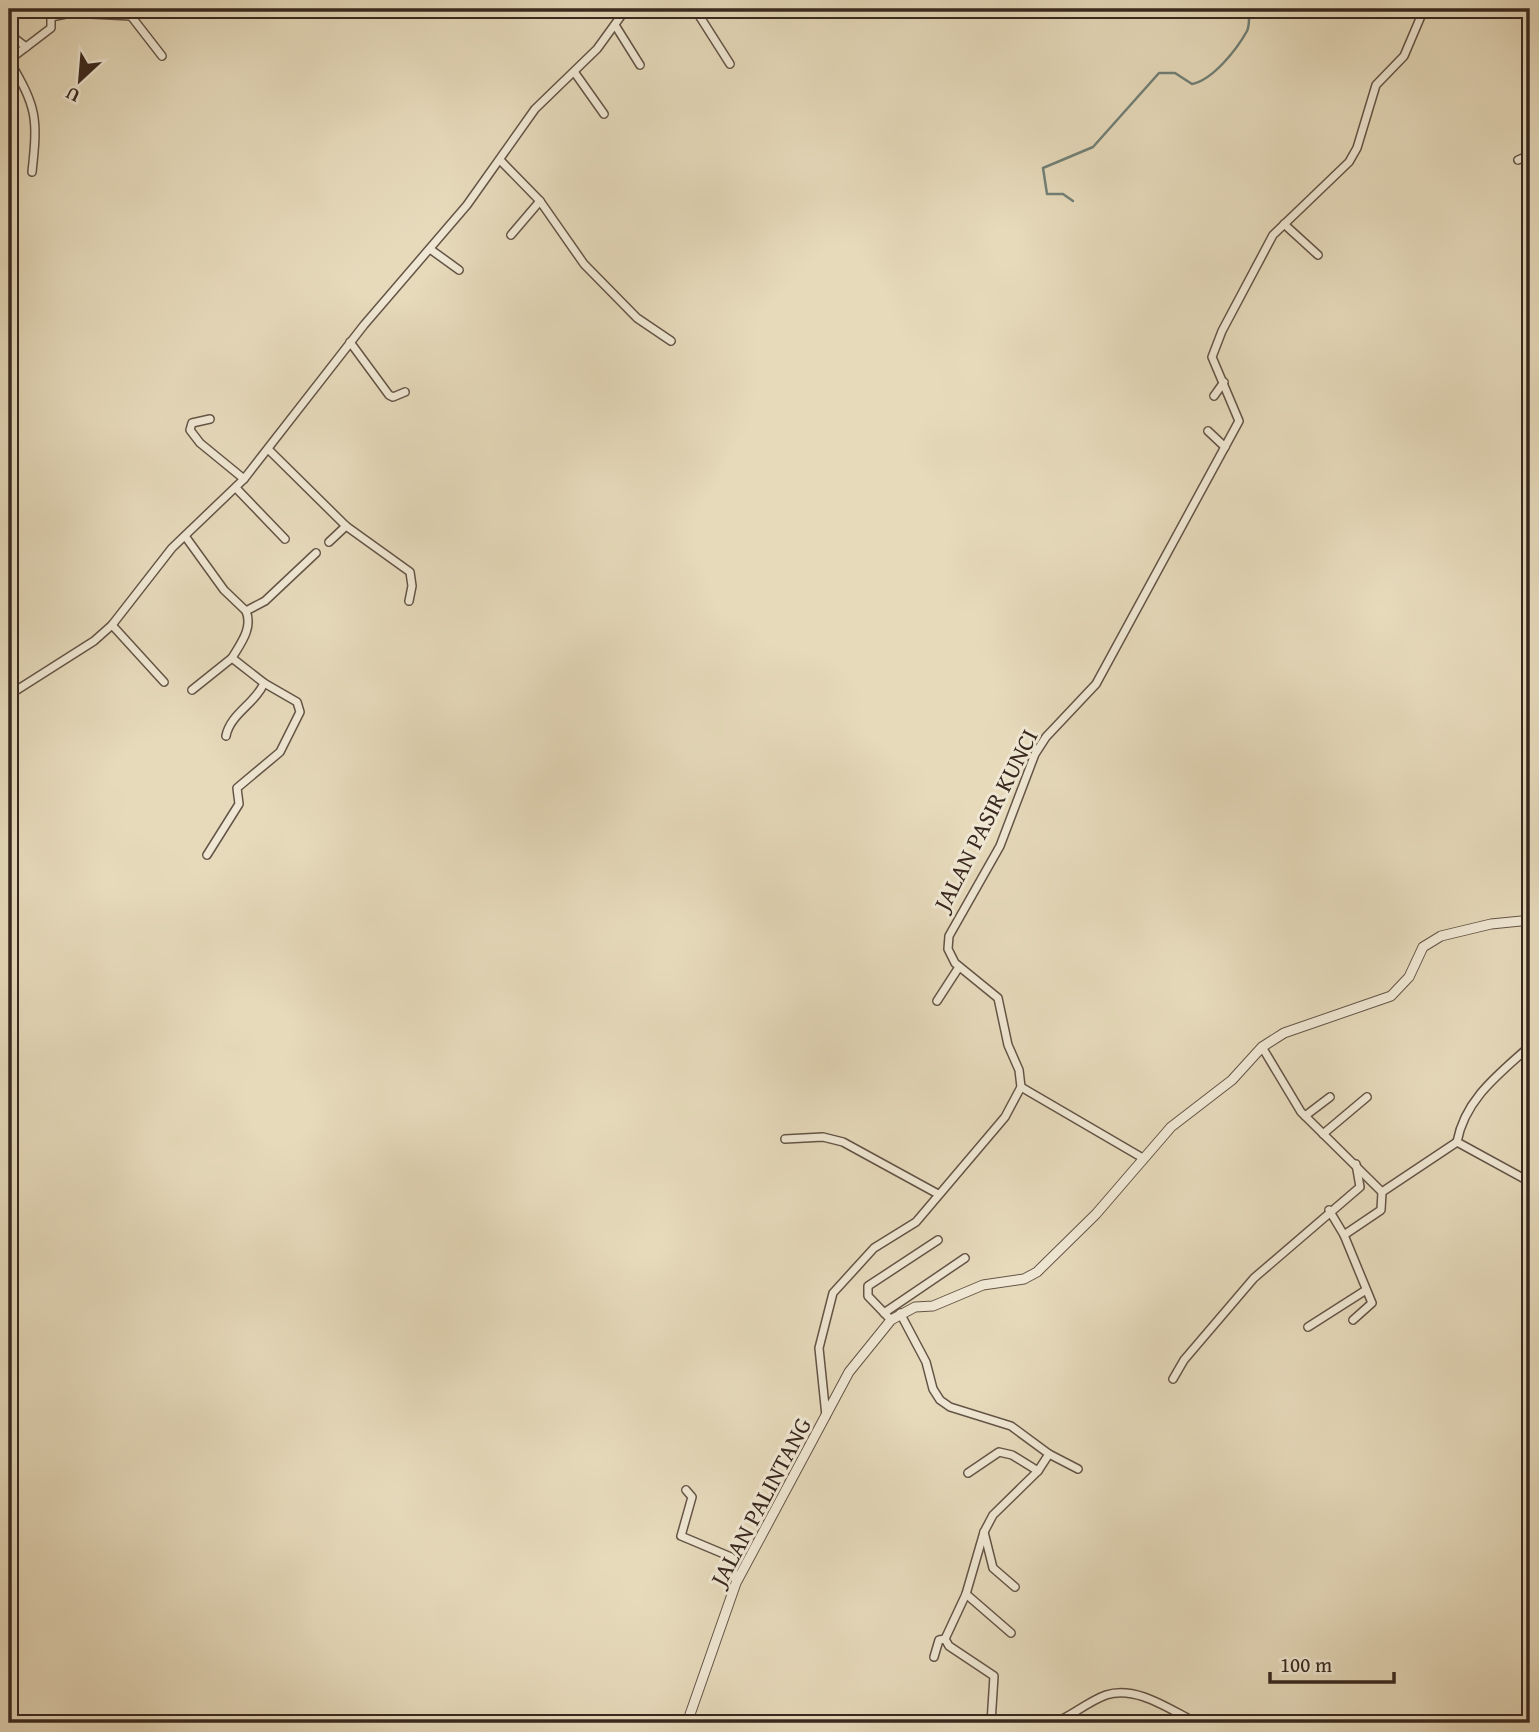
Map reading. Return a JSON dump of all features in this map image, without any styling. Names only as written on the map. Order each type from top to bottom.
[{"type":"street","points":[[32,172],[36,133],[33,105],[9,60],[51,28],[51,17],[42,9]]},
{"type":"street","points":[[9,695],[94,640],[112,625],[185,536],[236,488],[269,450],[350,342],[430,249],[500,160],[535,109],[575,73],[626,9]]},
{"type":"street","points":[[695,9],[730,64]]},
{"type":"street","name":"JALAN PASIR KUNCI","points":[[959,967],[948,950],[949,936],[1000,846],[1035,754],[1046,737],[1096,684],[1240,421],[1212,357],[1214,347],[1262,253],[1284,224],[1349,162],[1357,148],[1376,85],[1404,56],[1424,9]]},
{"type":"street","points":[[51,17],[71,13],[131,16],[144,13]]},
{"type":"street","points":[[131,16],[162,56]]},
{"type":"street","points":[[615,25],[640,65]]},
{"type":"street","points":[[9,34],[26,47]]},
{"type":"street","points":[[575,73],[604,114]]},
{"type":"street","points":[[1518,160],[1530,155]]},
{"type":"street","points":[[500,160],[540,201],[584,264],[637,318],[671,341]]},
{"type":"street","points":[[511,235],[540,201]]},
{"type":"street","points":[[1284,224],[1318,255]]},
{"type":"street","points":[[430,249],[459,270]]},
{"type":"street","points":[[350,342],[389,395],[393,397],[405,392]]},
{"type":"street","points":[[1214,396],[1224,382]]},
{"type":"street","points":[[210,419],[192,423],[190,430],[244,478]]},
{"type":"street","points":[[1208,431],[1225,447]]},
{"type":"street","points":[[269,450],[346,526],[410,572],[412,586],[409,601]]},
{"type":"street","points":[[236,488],[285,539]]},
{"type":"street","points":[[329,542],[346,526]]},
{"type":"street","points":[[185,536],[224,590],[246,611],[249,619],[246,634],[232,658],[192,690]]},
{"type":"street","points":[[246,611],[265,601],[316,553]]},
{"type":"street","points":[[112,625],[164,682]]},
{"type":"street","points":[[207,855],[239,804],[237,788],[280,752],[300,712],[297,702],[264,683],[232,658]]},
{"type":"street","points":[[226,736],[229,727],[255,698],[264,683]]},
{"type":"street","points":[[1078,1469],[1049,1454],[1011,1426],[950,1407],[940,1400],[933,1389],[926,1362],[900,1313],[933,1306],[983,1285],[1024,1279],[1037,1272],[1096,1214],[1142,1157],[1176,1122],[1232,1080],[1262,1047],[1284,1034],[1391,996],[1409,978],[1423,947],[1451,931],[1530,920]]},
{"type":"street","points":[[1519,921],[1530,927]]},
{"type":"street","points":[[827,1419],[819,1348],[833,1293],[874,1248],[916,1222],[1005,1117],[1021,1087],[1019,1070],[1008,1045],[998,998],[959,967],[937,1001]]},
{"type":"street","points":[[1382,1192],[1457,1142],[1464,1115],[1494,1076],[1530,1046]]},
{"type":"street","points":[[1262,1047],[1305,1116],[1382,1192],[1381,1210],[1344,1235]]},
{"type":"street","points":[[1021,1087],[1142,1157]]},
{"type":"street","points":[[1305,1116],[1330,1097]]},
{"type":"street","points":[[1323,1135],[1367,1097]]},
{"type":"street","points":[[785,1139],[823,1137],[843,1142],[939,1194]]},
{"type":"street","points":[[1457,1142],[1530,1182]]},
{"type":"street","points":[[1172,1379],[1184,1360],[1254,1278],[1329,1210],[1360,1186],[1356,1164]]},
{"type":"street","points":[[1329,1210],[1344,1235],[1372,1303],[1353,1320]]},
{"type":"street","points":[[1530,1219],[1530,1230]]},
{"type":"street","points":[[938,1240],[869,1286],[868,1296],[887,1316],[965,1258]]},
{"type":"street","points":[[1308,1327],[1366,1290]]},
{"type":"street","name":"JALAN PALINTANG","points":[[687,1723],[736,1583],[811,1441],[827,1419],[849,1372],[887,1316],[900,1313]]},
{"type":"street","points":[[968,1473],[999,1452],[1012,1455],[1038,1471]]},
{"type":"street","points":[[992,1723],[994,1676],[948,1646],[945,1639],[966,1594],[984,1532],[993,1515],[1038,1471],[1049,1454]]},
{"type":"street","points":[[686,1490],[692,1497],[681,1536],[731,1557],[736,1583]]},
{"type":"street","points":[[984,1532],[993,1568],[1014,1587]]},
{"type":"street","points":[[966,1594],[1011,1633]]},
{"type":"street","points":[[934,1657],[939,1640],[945,1639]]},
{"type":"street","points":[[1054,1723],[1106,1695],[1121,1692],[1149,1699],[1197,1723]]},
{"type":"waterway","points":[[1073,201],[1063,194],[1047,194],[1043,168],[1093,147],[1159,73],[1175,73],[1192,84],[1208,77],[1224,63],[1243,38],[1249,26],[1249,9]]}]
